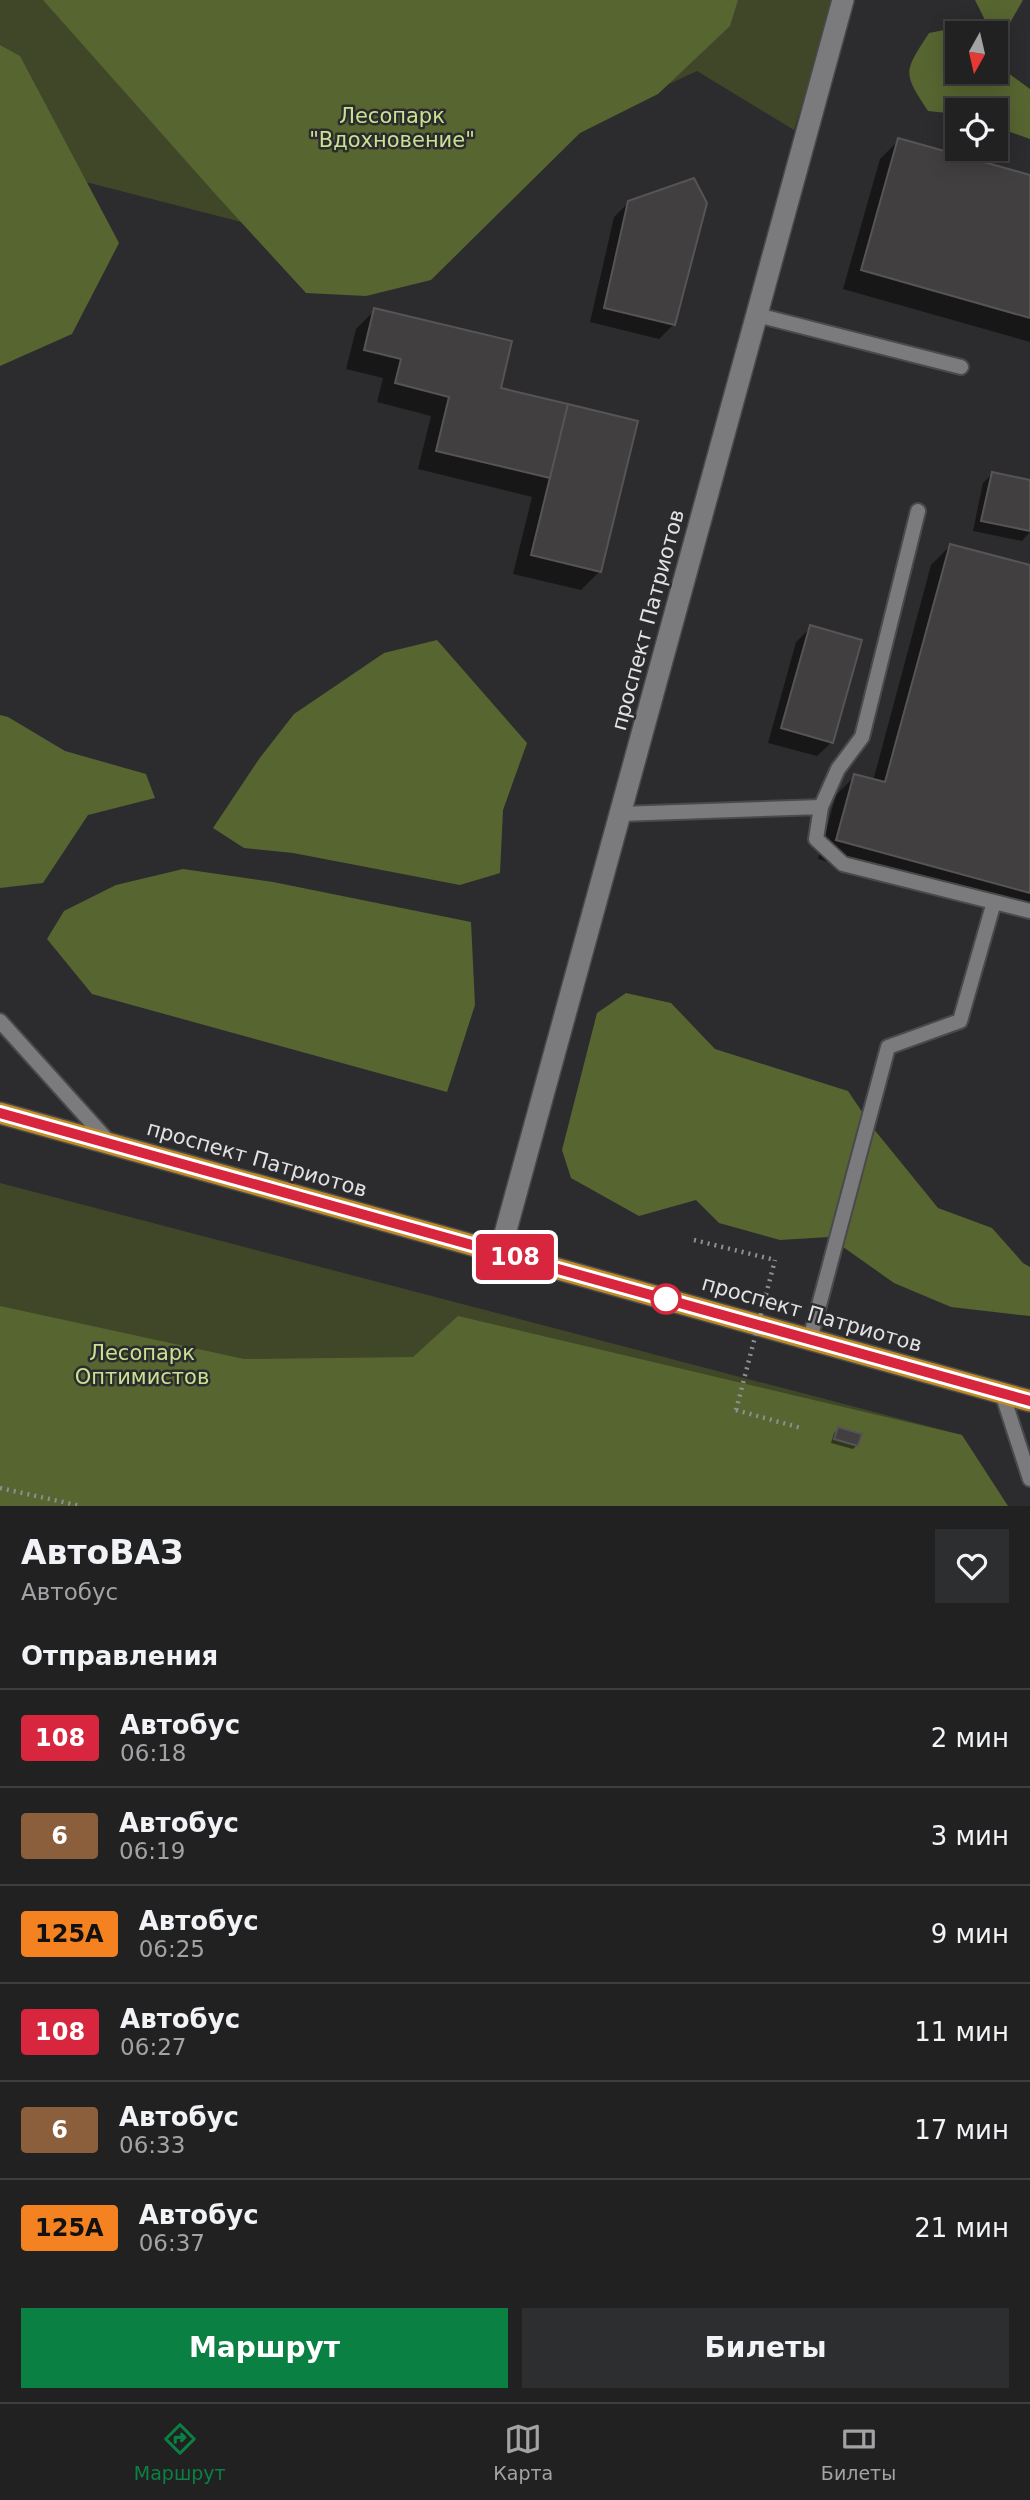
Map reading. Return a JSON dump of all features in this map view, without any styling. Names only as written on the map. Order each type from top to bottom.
[{"type":"highway","name":"проспект Патриотов","points":[[0,1113],[1030,1401]]},
{"type":"street","name":"проспект Патриотов","points":[[500,1252],[843,0]]},
{"type":"lane","points":[[757,315],[961,368]]},
{"type":"lane","points":[[918,511],[862,737],[838,769],[821,807],[816,839],[843,864],[1030,911]]},
{"type":"lane","points":[[620,814],[821,807]]},
{"type":"lane","points":[[810,1339],[888,1047],[960,1021],[994,902]]},
{"type":"lane","points":[[0,1021],[110,1143]]},
{"type":"lane","points":[[1002,1393],[1030,1479]]},
{"type":"path","points":[[694,1240],[775,1260],[736,1410],[801,1428]]},
{"type":"path","points":[[0,1488],[81,1506]]},
{"type":"green space","name":"Лесопарк \"Вдохновение\"","points":[[0,0],[835,0],[794,130],[697,71],[572,129],[433,271],[0,160]]},
{"type":"green space","name":"Лесопарк \"Вдохновение\"","points":[[43,0],[738,0],[730,26],[658,94],[580,133],[431,280],[366,296],[306,293]]},
{"type":"green space","points":[[975,0],[1023,0],[1008,26],[1008,21],[986,21]]},
{"type":"green space","points":[[945,30],[945,84],[1008,84],[1008,73],[1030,89],[1030,139],[1008,131],[1008,98],[945,98],[945,113],[928,111],[914,88],[909,72],[929,33]]},
{"type":"green space","points":[[0,45],[20,56],[119,243],[72,334],[0,366]]},
{"type":"green space","points":[[437,640],[527,743],[503,810],[500,873],[460,885],[293,853],[244,848],[213,828],[259,759],[294,714],[384,653]]},
{"type":"green space","points":[[0,715],[8,717],[65,751],[146,774],[155,798],[88,815],[43,883],[0,888]]},
{"type":"green space","points":[[183,869],[273,882],[471,922],[475,1005],[447,1092],[92,994],[47,939],[64,911],[116,885]]},
{"type":"green space","points":[[626,993],[671,1003],[715,1049],[848,1091],[873,1128],[938,1208],[992,1228],[1023,1263],[1030,1267],[1030,1316],[951,1307],[894,1283],[829,1237],[780,1240],[719,1223],[696,1200],[639,1216],[571,1178],[562,1150],[597,1013]]},
{"type":"green space","name":"Лесопарк Оптимистов","points":[[0,1183],[962,1435],[0,1506]]},
{"type":"green space","name":"Лесопарк Оптимистов","points":[[0,1306],[244,1359],[413,1357],[458,1316],[962,1435],[1008,1506],[0,1506]]},
{"type":"building","points":[[898,138],[945,151],[945,161],[980,161],[1030,175],[1030,318],[861,270]]},
{"type":"building","points":[[694,178],[707,203],[675,325],[604,308],[628,201]]},
{"type":"building","points":[[374,308],[512,341],[501,388],[568,404],[550,478],[436,451],[449,397],[395,383],[401,359],[364,350]]},
{"type":"building","points":[[568,404],[638,421],[601,572],[531,555]]},
{"type":"building","points":[[992,472],[1030,480],[1030,531],[981,521]]},
{"type":"building","points":[[950,544],[1030,565],[1030,893],[836,840],[854,774],[885,782]]},
{"type":"building","points":[[810,625],[862,640],[833,743],[781,728]]},
{"type":"building","points":[[838,1427],[862,1434],[858,1446],[834,1439]]},
{"type":"bus line","name":"108","points":[[0,1113],[1030,1401]]}]
